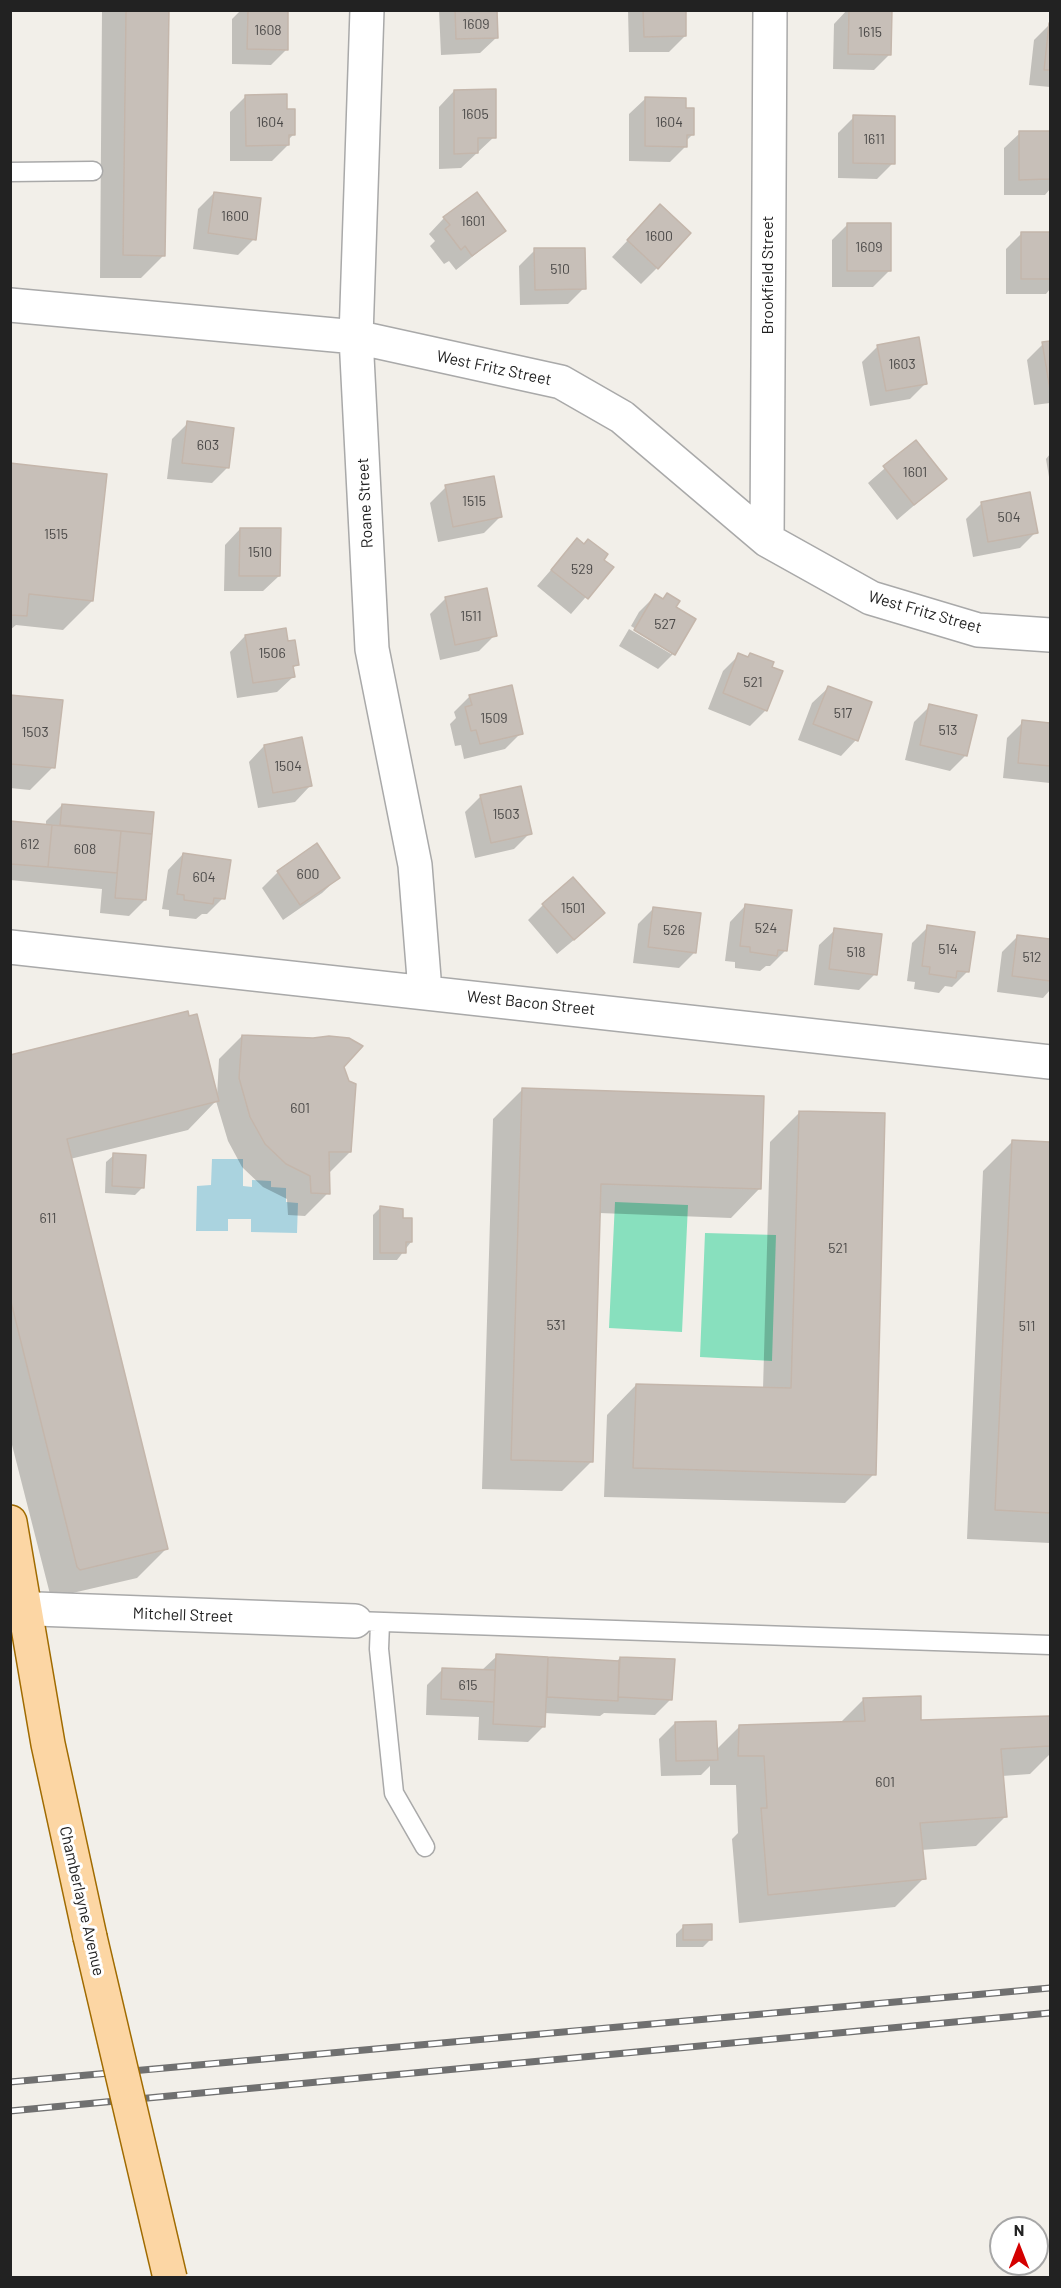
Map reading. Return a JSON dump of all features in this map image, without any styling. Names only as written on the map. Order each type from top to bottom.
[{"type":"main road","name":"Chamberlayne Avenue","points":[[10,1521],[19,1609],[52,1767],[170,2277]]},
{"type":"street","name":"Roane Street","points":[[367,10],[356,337],[372,649],[416,865],[425,991]]},
{"type":"street","name":"Brookfield Street","points":[[767,540],[770,10]]},
{"type":"street","name":"West Fritz Street","points":[[10,305],[356,337],[561,382],[622,417],[767,540],[871,598],[978,630],[1050,636]]},
{"type":"street","name":"West Bacon Street","points":[[10,947],[425,991],[1050,1062]]},
{"type":"street","name":"Mitchell Street","points":[[19,1609],[367,1622]]},
{"type":"lane","points":[[10,171],[93,171]]},
{"type":"lane","points":[[425,1846],[394,1793],[379,1649],[367,1622],[1050,1646]]},
{"type":"green space","points":[[615,1202],[688,1205],[682,1332],[609,1328]]},
{"type":"green space","points":[[705,1233],[776,1235],[772,1361],[700,1357]]},
{"type":"water","points":[[212,1159],[243,1159],[243,1186],[252,1187],[252,1180],[271,1181],[271,1187],[286,1188],[286,1202],[298,1203],[297,1233],[251,1232],[251,1219],[228,1219],[228,1231],[196,1231],[197,1186],[211,1185]]},
{"type":"building","points":[[126,10],[169,10],[165,256],[123,255]]},
{"type":"building","points":[[248,10],[288,10],[288,50],[247,49]]},
{"type":"building","points":[[455,10],[497,10],[498,38],[456,39]]},
{"type":"building","points":[[643,10],[686,10],[686,36],[644,37]]},
{"type":"building","points":[[849,10],[892,10],[891,55],[848,54]]},
{"type":"building","points":[[1049,23],[1050,70],[1044,70]]},
{"type":"building","points":[[496,89],[496,138],[478,138],[478,153],[454,154],[454,90]]},
{"type":"building","points":[[287,94],[287,109],[295,109],[295,135],[289,135],[289,145],[246,146],[245,95]]},
{"type":"building","points":[[645,97],[686,98],[686,108],[694,108],[694,135],[687,135],[687,147],[645,146]]},
{"type":"building","points":[[853,115],[895,116],[895,164],[853,163]]},
{"type":"building","points":[[1019,131],[1050,131],[1050,179],[1019,180]]},
{"type":"building","points":[[214,192],[261,198],[256,240],[208,233]]},
{"type":"building","points":[[477,192],[506,231],[472,256],[465,246],[461,250],[445,229],[450,225],[443,217]]},
{"type":"building","points":[[660,204],[691,233],[658,269],[627,240]]},
{"type":"building","points":[[847,223],[891,223],[891,271],[847,271]]},
{"type":"building","points":[[1021,232],[1050,232],[1050,279],[1021,279]]},
{"type":"building","points":[[534,248],[585,248],[586,289],[535,290]]},
{"type":"building","points":[[919,337],[927,384],[886,391],[877,345]]},
{"type":"building","points":[[1050,341],[1050,390],[1042,342]]},
{"type":"building","points":[[187,421],[234,428],[229,468],[182,463]]},
{"type":"building","points":[[916,440],[947,479],[914,505],[883,466]]},
{"type":"building","points":[[10,463],[107,474],[93,601],[29,594],[27,616],[10,615]]},
{"type":"building","points":[[494,476],[502,517],[453,527],[445,485]]},
{"type":"building","points":[[1030,492],[1038,533],[988,542],[981,502]]},
{"type":"building","points":[[240,528],[281,528],[280,576],[239,576]]},
{"type":"building","points":[[577,538],[584,544],[588,539],[608,554],[604,560],[614,567],[588,599],[551,570]]},
{"type":"building","points":[[487,588],[497,636],[455,645],[445,597]]},
{"type":"building","points":[[667,593],[680,601],[676,607],[696,619],[675,655],[634,630],[655,594],[663,599]]},
{"type":"building","points":[[286,628],[288,641],[295,640],[299,665],[293,666],[295,677],[253,683],[245,635]]},
{"type":"building","points":[[738,653],[748,657],[750,653],[774,662],[772,667],[783,671],[767,711],[723,693]]},
{"type":"building","points":[[512,685],[523,734],[480,744],[476,730],[471,731],[465,707],[472,705],[469,695]]},
{"type":"building","points":[[828,686],[872,702],[858,741],[813,724]]},
{"type":"building","points":[[10,695],[63,700],[55,768],[10,764]]},
{"type":"building","points":[[929,704],[977,715],[967,756],[920,745]]},
{"type":"building","points":[[1022,720],[1050,723],[1050,766],[1018,763]]},
{"type":"building","points":[[302,737],[312,786],[273,793],[264,745]]},
{"type":"building","points":[[521,786],[532,834],[491,843],[480,795]]},
{"type":"building","points":[[62,804],[154,812],[152,834],[60,825]]},
{"type":"building","points":[[10,821],[52,825],[48,867],[10,864]]},
{"type":"building","points":[[52,825],[121,831],[117,873],[48,867]]},
{"type":"building","points":[[121,831],[152,834],[146,900],[115,898]]},
{"type":"building","points":[[317,843],[340,878],[300,905],[277,871]]},
{"type":"building","points":[[183,853],[231,860],[225,899],[214,898],[213,904],[184,900],[184,895],[177,894]]},
{"type":"building","points":[[573,877],[605,913],[574,940],[542,904]]},
{"type":"building","points":[[745,904],[792,910],[787,951],[778,950],[777,956],[750,952],[750,947],[740,946]]},
{"type":"building","points":[[653,907],[701,913],[696,953],[648,947]]},
{"type":"building","points":[[927,925],[975,932],[969,972],[957,971],[956,978],[929,974],[930,967],[922,966]]},
{"type":"building","points":[[834,928],[882,934],[877,975],[829,969]]},
{"type":"building","points":[[1017,935],[1050,939],[1050,981],[1012,976]]},
{"type":"building","points":[[188,1011],[189,1016],[197,1014],[219,1101],[67,1139],[168,1549],[80,1570],[77,1567],[10,1298],[10,1055]]},
{"type":"building","points":[[242,1035],[313,1038],[329,1036],[349,1038],[363,1046],[344,1067],[349,1081],[356,1084],[351,1152],[329,1152],[330,1194],[311,1193],[310,1176],[286,1164],[265,1144],[250,1117],[239,1078]]},
{"type":"building","points":[[522,1088],[764,1096],[761,1189],[601,1184],[593,1462],[511,1460]]},
{"type":"building","points":[[799,1111],[885,1113],[876,1475],[633,1468],[636,1384],[791,1388]]},
{"type":"building","points":[[1012,1140],[1050,1142],[1050,1513],[995,1510]]},
{"type":"building","points":[[113,1153],[146,1155],[144,1188],[112,1186]]},
{"type":"building","points":[[380,1206],[403,1209],[403,1218],[412,1218],[412,1242],[406,1242],[406,1253],[380,1253]]},
{"type":"building","points":[[496,1654],[548,1657],[545,1727],[493,1724]]},
{"type":"building","points":[[548,1657],[619,1661],[618,1701],[547,1697]]},
{"type":"building","points":[[620,1657],[675,1659],[672,1700],[618,1697]]},
{"type":"building","points":[[442,1668],[495,1670],[494,1702],[441,1699]]},
{"type":"building","points":[[921,1696],[921,1720],[1050,1716],[1050,1746],[1001,1749],[1007,1817],[920,1823],[926,1879],[768,1895],[761,1808],[767,1808],[764,1756],[738,1756],[739,1725],[865,1721],[863,1698]]},
{"type":"building","points":[[716,1721],[718,1760],[676,1761],[675,1722]]},
{"type":"building","points":[[712,1924],[712,1940],[683,1940],[683,1925]]},
{"type":"railway","points":[[10,2082],[1050,1988]]},
{"type":"railway","points":[[10,2111],[1050,2013]]}]
